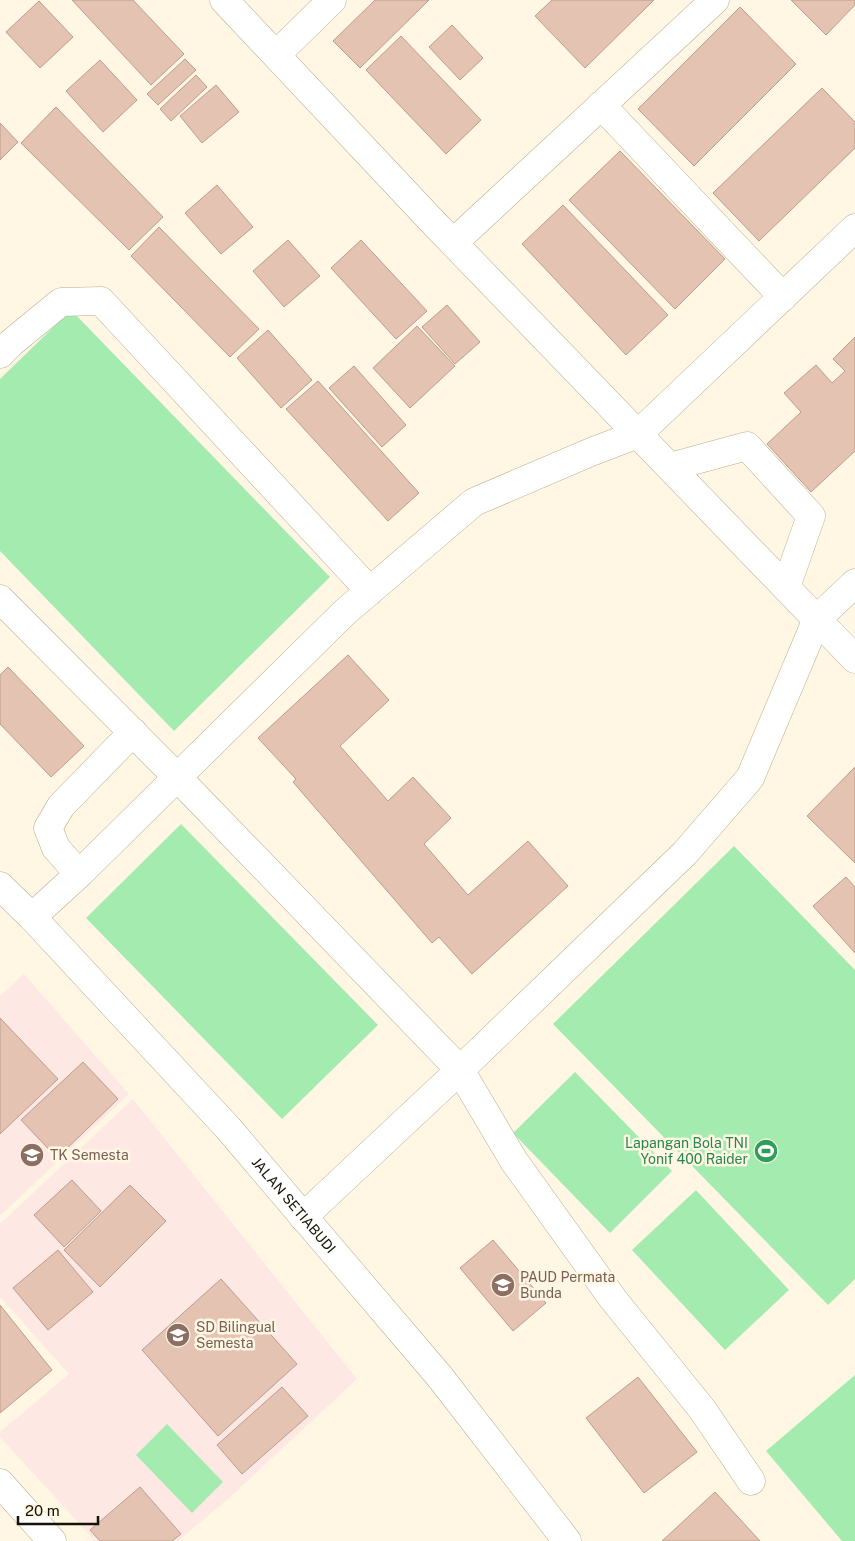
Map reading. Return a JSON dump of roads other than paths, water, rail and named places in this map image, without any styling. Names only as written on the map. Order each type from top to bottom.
[{"type":"main road","points":[[224,0],[453,243],[855,659]]},
{"type":"main road","points":[[276,55],[332,0]]},
{"type":"main road","points":[[453,243],[714,0]]},
{"type":"main road","points":[[601,105],[783,296]]},
{"type":"main road","points":[[32,917],[178,777],[345,612],[474,502],[638,434],[855,228]]},
{"type":"main road","points":[[0,354],[10,342],[61,302],[101,301],[370,591]]},
{"type":"main road","points":[[670,467],[747,446],[811,516],[786,587]]},
{"type":"main road","points":[[303,1217],[460,1070],[685,853],[750,778],[817,619],[855,582]]},
{"type":"main road","points":[[0,599],[178,777],[460,1070],[514,1161],[613,1299],[702,1409],[751,1482]]},
{"type":"main road","points":[[78,874],[56,848],[48,828],[61,806],[133,732]]},
{"type":"main road","name":"JALAN SETIABUDI","points":[[0,886],[32,917],[228,1128],[440,1377],[567,1541]]},
{"type":"main road","points":[[0,1483],[52,1541]]},
{"type":"place","name":"Lapangan Bola TNI Yonif 400 Raider","points":[[766,1151]]},
{"type":"place","name":"TK Semesta","points":[[32,1155]]},
{"type":"place","name":"PAUD Permata Bunda","points":[[503,1285]]},
{"type":"place","name":"SD Bilingual Semesta","points":[[178,1335]]}]
